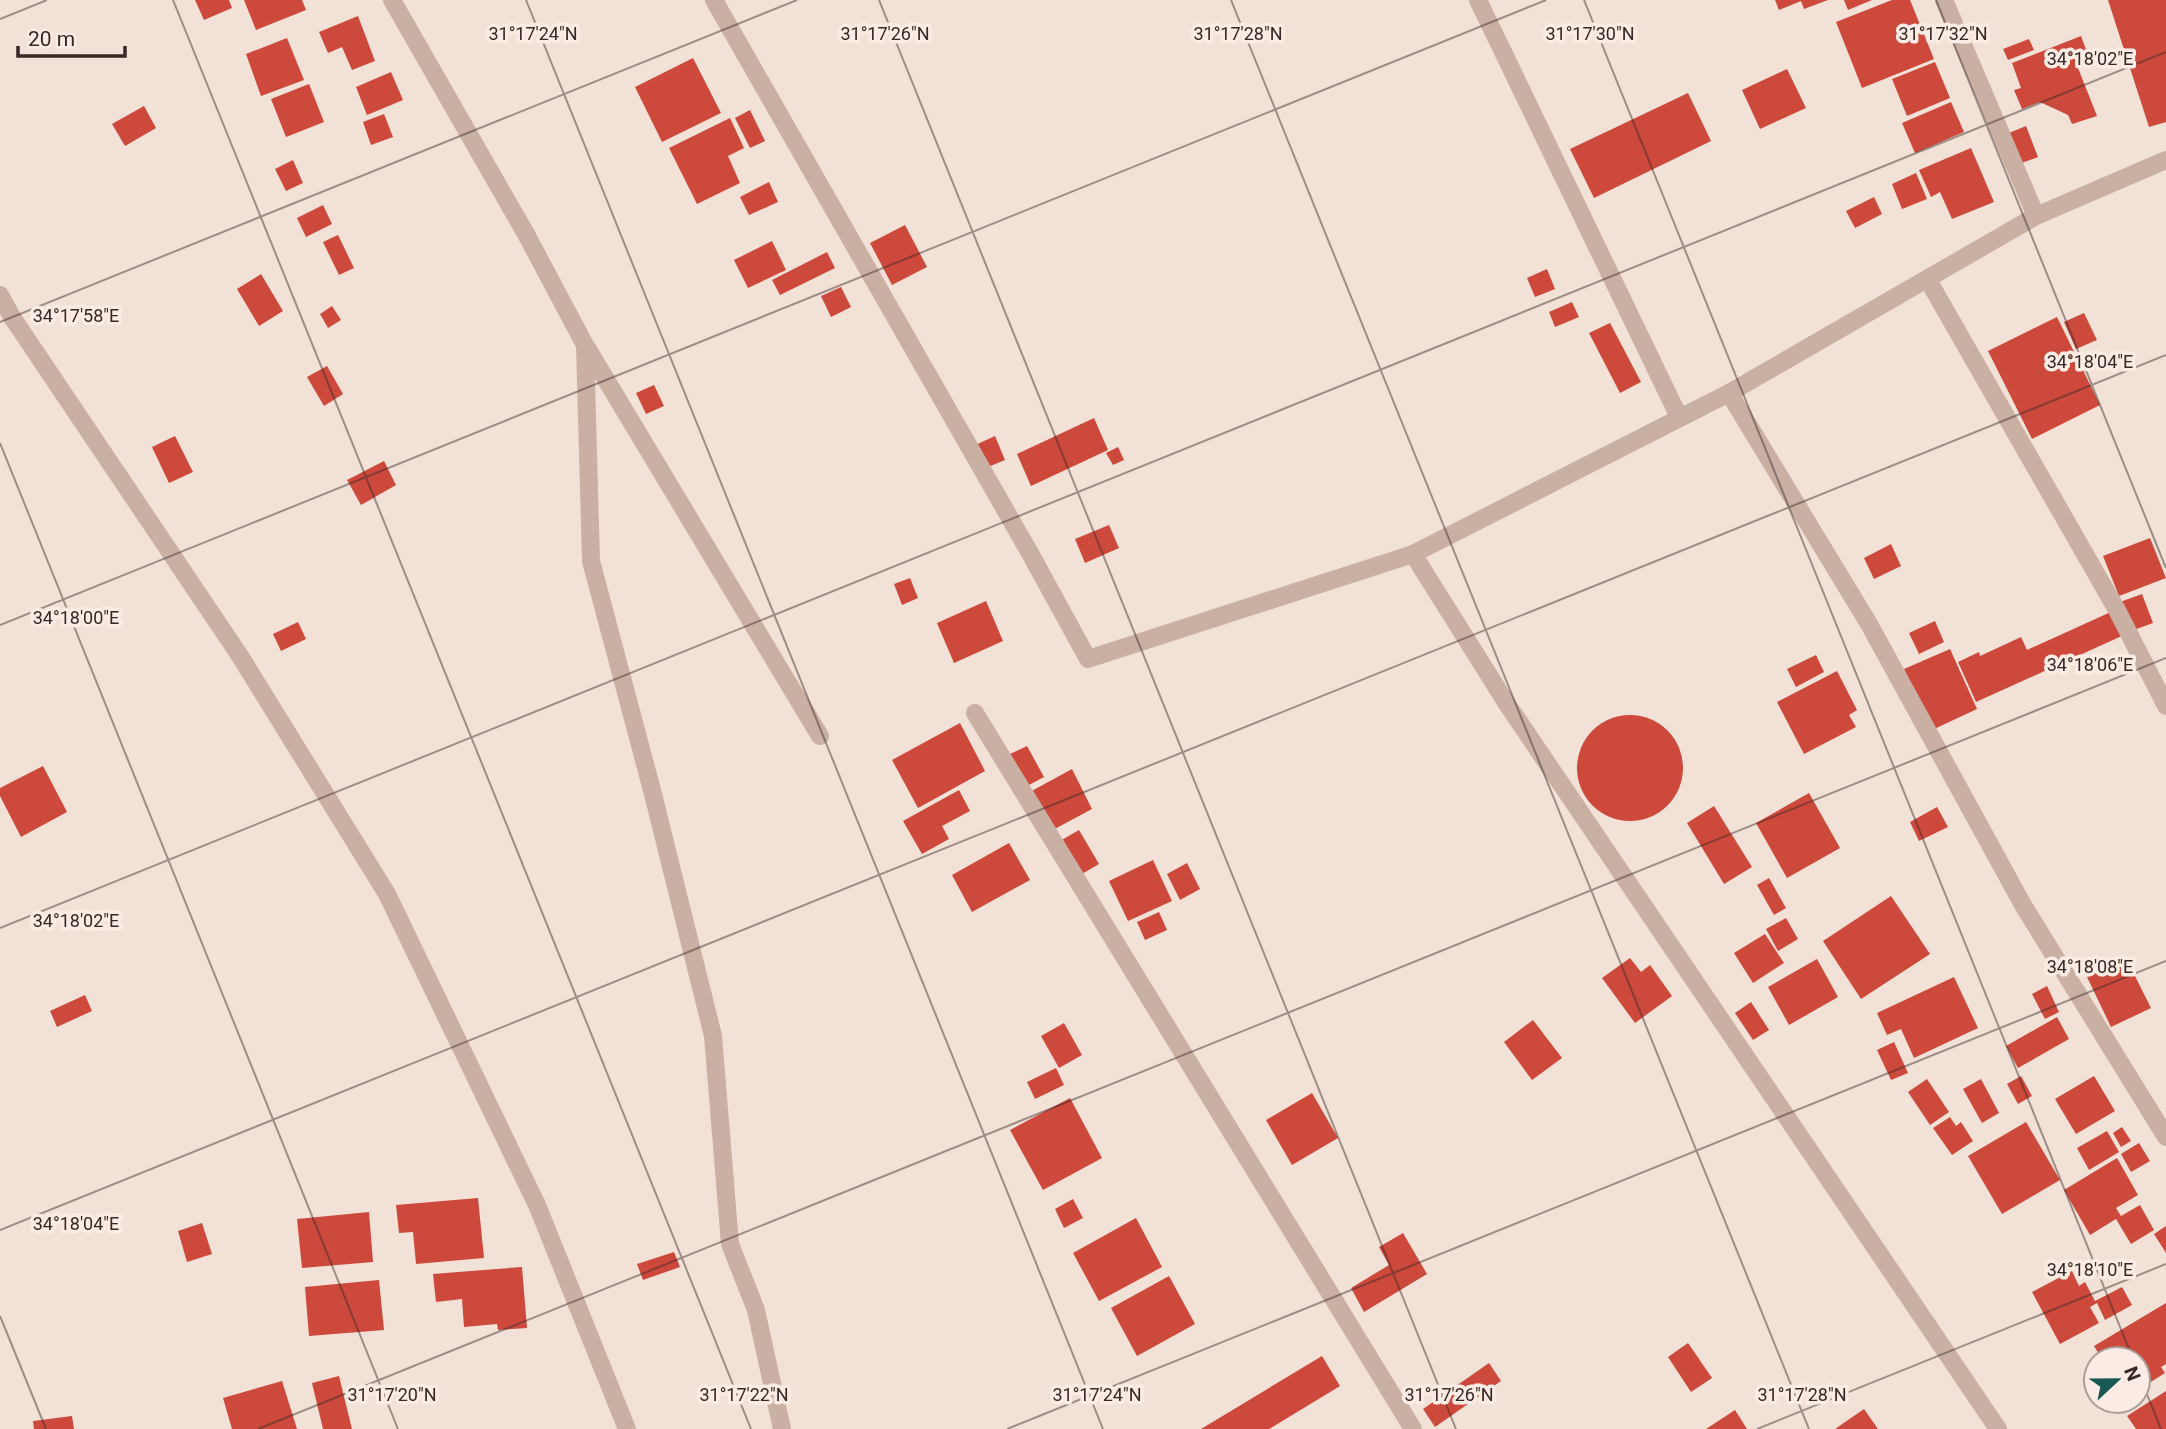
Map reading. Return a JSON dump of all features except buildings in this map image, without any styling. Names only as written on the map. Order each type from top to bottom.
[{"type":"street","points":[[392,0],[526,234],[585,345],[820,736]]},
{"type":"street","points":[[714,0],[1088,659],[1413,554],[1729,393],[2036,216],[2166,160]]},
{"type":"street","points":[[1478,0],[1679,417]]},
{"type":"street","points":[[1944,0],[2036,216]]},
{"type":"street","points":[[1928,280],[2117,610],[2166,706]]},
{"type":"street","points":[[0,295],[6,320],[240,656],[387,894],[537,1205],[627,1429]]},
{"type":"street","points":[[585,345],[591,561],[653,794],[713,1037],[730,1244],[756,1310],[782,1429]]},
{"type":"street","points":[[1729,393],[1868,624],[2024,905],[2166,1137]]},
{"type":"street","points":[[1413,554],[1507,704],[1998,1429]]},
{"type":"street","points":[[975,713],[1413,1429]]}]
